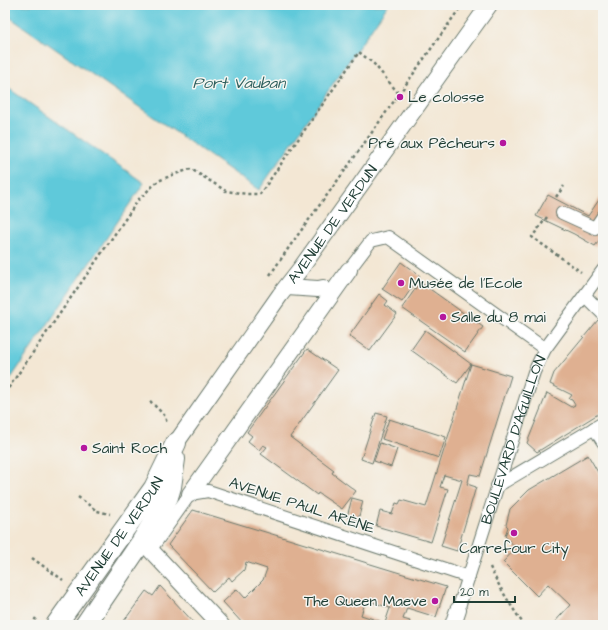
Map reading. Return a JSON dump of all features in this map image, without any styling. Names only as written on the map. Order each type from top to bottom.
[{"type":"street","name":"AVENUE DE VERDUN","points":[[56,625],[154,488],[179,441],[280,295],[380,158],[488,5]]},
{"type":"street","points":[[556,213],[595,228],[603,216]]},
{"type":"street","points":[[221,625],[147,545],[190,494],[348,270],[371,240],[388,237],[546,349]]},
{"type":"street","name":"BOULEVARD D'AGUILLON","points":[[456,618],[534,372],[546,349],[603,270]]},
{"type":"street","points":[[287,287],[323,288]]},
{"type":"street","points":[[585,296],[603,314]]},
{"type":"street","points":[[497,486],[599,425],[603,442]]},
{"type":"street","name":"AVENUE DE VERDUN","points":[[85,625],[147,545],[168,497],[179,441]]},
{"type":"street","name":"AVENUE PAUL ARÈNE","points":[[190,494],[208,491],[469,577]]},
{"type":"path","points":[[5,393],[139,199],[158,182],[175,174],[191,169],[226,191],[260,194],[359,52],[374,64],[399,94]]},
{"type":"path","points":[[556,213],[532,237],[594,282]]},
{"type":"path","points":[[150,400],[165,416],[168,428],[179,441]]},
{"type":"path","points":[[78,497],[97,511],[110,514],[115,513]]},
{"type":"path","points":[[479,542],[493,575],[524,625]]},
{"type":"path","points":[[32,558],[63,580]]},
{"type":"water","name":"Port Vauban","points":[[5,5],[388,5],[259,190],[5,14]]},
{"type":"water","points":[[5,86],[144,183],[5,387]]},
{"type":"building","points":[[603,194],[603,235],[595,246],[536,216],[548,195],[588,216]]},
{"type":"building","name":"Musée de l'Ecole","points":[[401,262],[420,276],[402,302],[382,289]]},
{"type":"building","name":"Salle du 8 mai","points":[[420,282],[483,327],[465,352],[402,308]]},
{"type":"building","points":[[379,294],[388,301],[385,305],[397,314],[370,351],[349,336]]},
{"type":"building","points":[[598,320],[603,324],[601,325],[603,326],[603,411],[537,452],[527,443],[547,393],[571,407],[575,405],[572,400],[569,399],[572,395],[550,384],[554,373]]},
{"type":"building","points":[[425,330],[471,364],[457,383],[411,350]]},
{"type":"building","points":[[307,349],[338,370],[290,437],[334,470],[332,473],[356,491],[342,509],[318,493],[317,495],[261,454],[267,447],[263,445],[259,450],[248,441],[252,436],[247,432]]},
{"type":"building","points":[[471,364],[511,376],[480,476],[470,474],[467,484],[476,487],[457,551],[441,546],[462,480],[444,475],[440,487],[448,489],[431,542],[376,526],[380,511],[392,514],[396,503],[399,504],[401,500],[426,507]]},
{"type":"building","points":[[376,413],[387,416],[372,463],[361,459]]},
{"type":"building","points":[[389,419],[446,437],[439,458],[382,439]]},
{"type":"building","points":[[380,443],[397,449],[391,467],[374,461]]},
{"type":"building","points":[[588,455],[603,481],[603,625],[552,625],[570,605],[548,584],[537,596],[503,562],[516,548],[505,536],[508,527],[506,525],[510,509],[529,490]]},
{"type":"building","points":[[352,498],[363,501],[358,520],[347,517]]},
{"type":"building","points":[[193,510],[446,587],[436,617],[407,608],[403,619],[410,621],[408,625],[335,625],[330,622],[327,625],[244,625],[223,602],[237,589],[245,598],[263,580],[267,569],[246,562],[244,570],[232,581],[229,577],[213,592],[168,545]],"holes":[[[366,600],[390,608],[385,623],[361,615]]]},
{"type":"building","points":[[160,586],[196,625],[121,625],[146,591],[153,596]]},
{"type":"place","name":"Le colosse","points":[[400,97]]},
{"type":"place","name":"Pré aux Pêcheurs","points":[[503,143]]},
{"type":"place","name":"Musée de l'Ecole","points":[[401,283]]},
{"type":"place","name":"Salle du 8 mai","points":[[443,317]]},
{"type":"place","name":"Saint Roch","points":[[84,448]]},
{"type":"place","name":"Carrefour City","points":[[514,533]]},
{"type":"place","name":"The Queen Maeve","points":[[435,601]]}]
